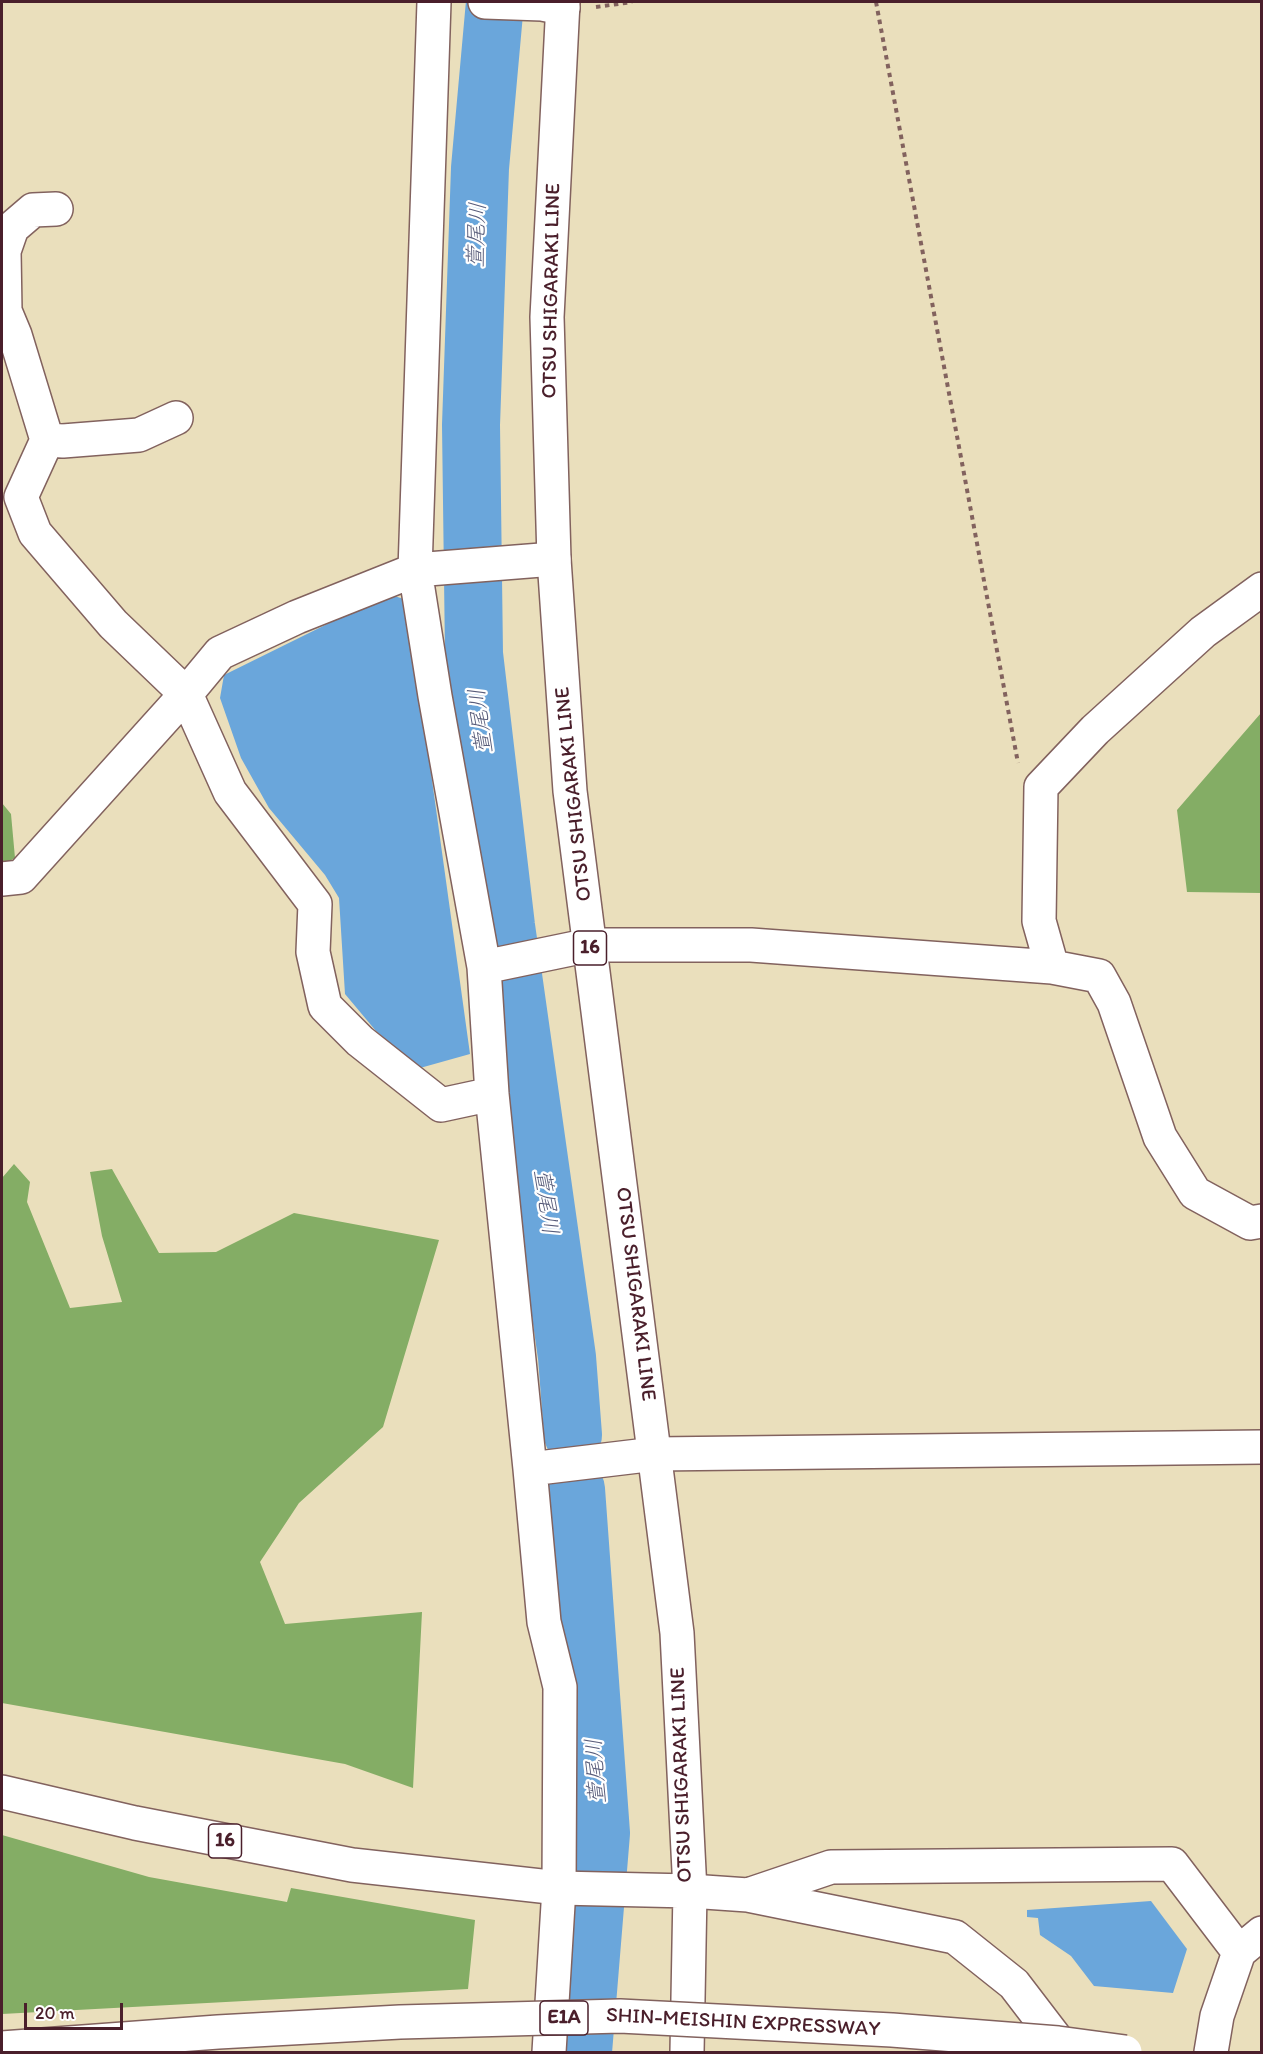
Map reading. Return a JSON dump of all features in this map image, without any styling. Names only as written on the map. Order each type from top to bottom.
[{"type":"main road","points":[[435,2],[428,569],[435,696],[486,967],[492,1094],[540,1468],[544,1622],[560,1687],[563,1888],[549,2052]]},
{"type":"main road","points":[[485,2],[556,4]]},
{"type":"main road","name":"OTSU SHIGARAKI LINE","points":[[2,1792],[135,1823],[352,1865],[563,1888],[690,1891],[677,1633],[642,1456],[570,791],[554,559],[547,316],[556,4]]},
{"type":"main road","points":[[56,209],[33,210],[12,228],[4,251],[3,311],[15,335],[47,440],[21,497],[35,533],[113,624],[186,694],[230,792],[315,904],[313,952],[326,1006],[360,1041],[441,1106],[492,1094]]},
{"type":"main road","points":[[47,440],[63,441],[139,435],[177,418]]},
{"type":"main road","points":[[2,879],[21,877],[186,694],[220,653],[297,617],[428,569],[554,559]]},
{"type":"main road","points":[[1052,967],[1039,921],[1041,787],[1095,730],[1203,632],[1262,589]]},
{"type":"main road","points":[[486,967],[588,945],[751,945],[1052,967],[1098,976],[1114,1003],[1160,1137],[1195,1193],[1250,1223],[1262,1221]]},
{"type":"main road","points":[[540,1468],[642,1456],[1262,1447]]},
{"type":"main road","points":[[748,1895],[831,1866],[1172,1864],[1250,1942],[1217,2016],[1211,2052]]},
{"type":"main road","points":[[687,2052],[690,1891],[748,1895],[955,1937],[1014,1984],[1066,2052]]},
{"type":"main road","name":"SHIN-MEISHIN EXPRESSWAY","points":[[2,2048],[218,2032],[400,2022],[620,2016],[892,2030],[1058,2043],[1125,2052]]},
{"type":"path","points":[[876,2],[1017,762],[1041,787]]},
{"type":"green space","points":[[1261,713],[1261,893],[1187,892],[1177,810]]},
{"type":"green space","points":[[2,803],[11,814],[15,858],[2,865]]},
{"type":"green space","points":[[14,1164],[30,1182],[27,1202],[70,1308],[122,1302],[102,1236],[90,1172],[112,1169],[159,1253],[216,1252],[294,1213],[439,1240],[383,1427],[299,1503],[260,1562],[285,1624],[422,1612],[413,1788],[345,1764],[2,1703],[2,1178]]},
{"type":"green space","points":[[2,1835],[149,1877],[287,1902],[291,1888],[475,1920],[468,1989],[2,2014]]},
{"type":"water","points":[[388,594],[407,600],[470,1054],[420,1068],[376,1031],[345,994],[339,898],[325,875],[269,808],[241,758],[220,698],[224,675]]},
{"type":"water","points":[[1151,1901],[1187,1949],[1173,1993],[1094,1986],[1071,1956],[1040,1935],[1038,1918],[1027,1917],[1027,1910]]},
{"type":"waterway","name":"萱尾川","points":[[495,2],[480,168],[471,425],[474,654],[506,926],[567,1357],[573,1435]]},
{"type":"waterway","name":"萱尾川","points":[[576,1489],[601,1833],[583,2052]]}]
